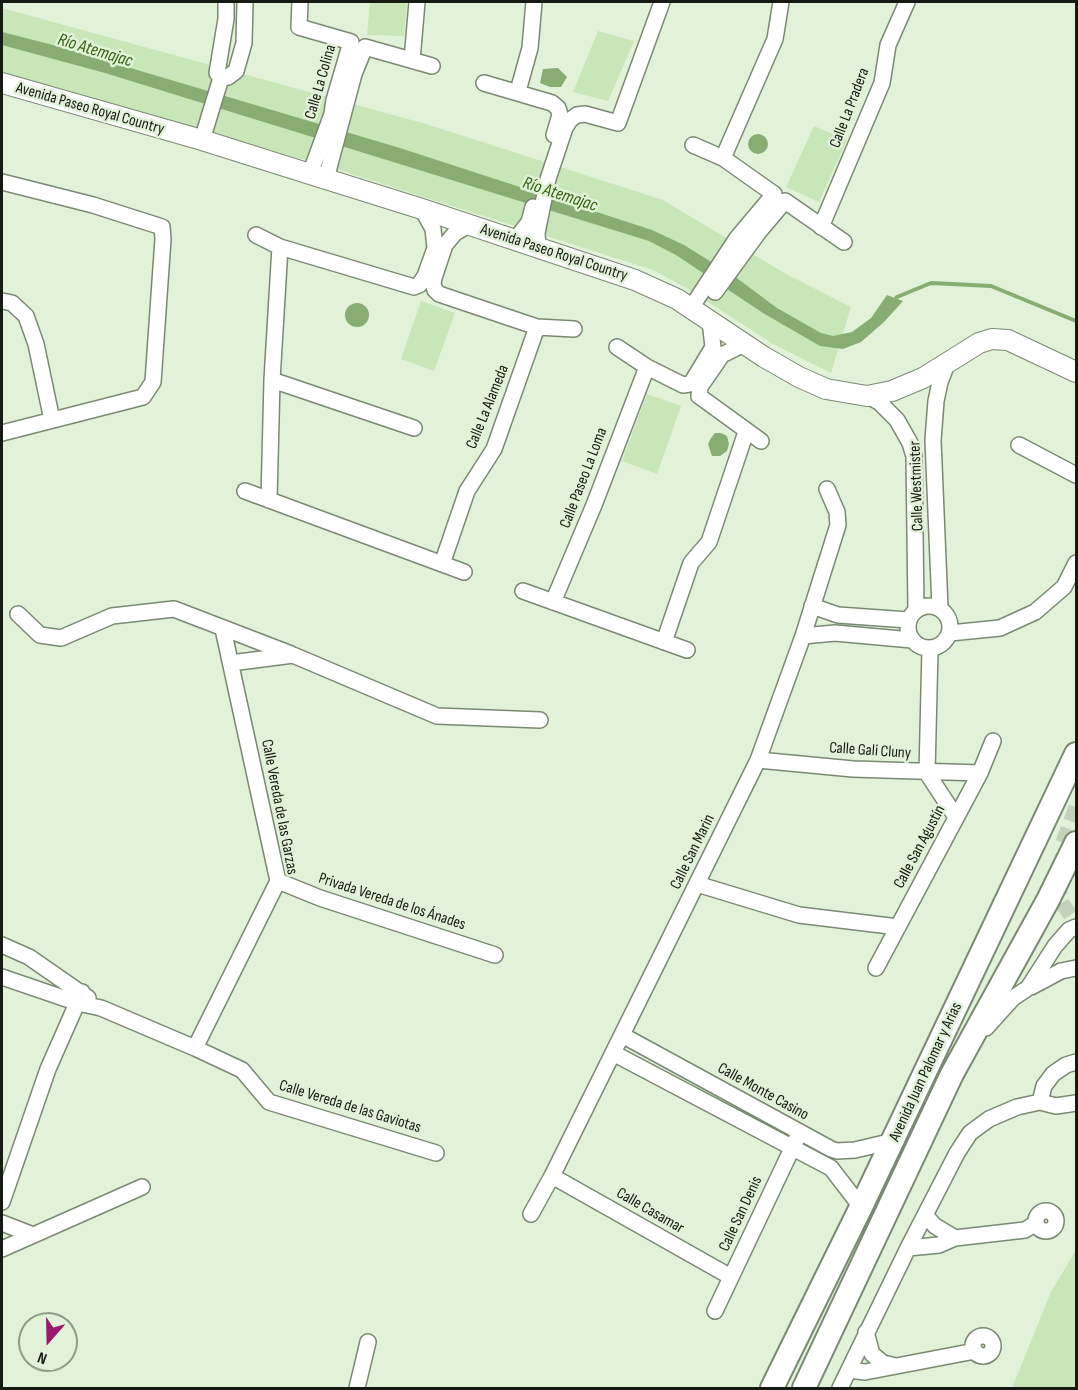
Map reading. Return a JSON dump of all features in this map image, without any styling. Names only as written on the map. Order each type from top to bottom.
[{"type":"main road","name":"Avenida Juan Palomar y Arias","points":[[772,1389],[1077,754]]},
{"type":"main road","name":"Avenida Juan Palomar y Arias","points":[[804,1389],[952,1074],[1077,843]]},
{"type":"street","points":[[220,2],[213,63],[222,78]]},
{"type":"street","points":[[222,78],[226,2]]},
{"type":"street","points":[[204,134],[239,30],[237,2]]},
{"type":"street","points":[[222,78],[236,71],[244,43],[245,2]]},
{"type":"street","name":"Calle La Colina","points":[[300,2],[299,27],[351,42],[334,100],[338,113]]},
{"type":"street","points":[[412,60],[417,2]]},
{"type":"street","points":[[518,91],[530,48],[534,2]]},
{"type":"street","points":[[544,178],[570,120],[577,115],[585,114],[618,123],[662,2]]},
{"type":"street","points":[[723,158],[775,39],[781,2]]},
{"type":"street","name":"Calle La Pradera","points":[[821,227],[882,83],[888,45],[907,2]]},
{"type":"street","name":"Calle La Colina","points":[[321,169],[338,113],[365,47],[432,66]]},
{"type":"street","name":"Avenida Paseo Royal Country","points":[[2,83],[204,134],[321,169],[422,209],[635,280],[702,308],[764,357],[826,389],[867,396],[906,386],[947,364],[979,343],[999,338],[1015,343],[1077,372]]},
{"type":"street","points":[[484,83],[518,91],[552,103],[558,108],[560,115],[534,224],[538,248]]},
{"type":"street","points":[[616,347],[646,367],[683,385],[693,382],[713,347],[702,308],[724,278],[737,238],[774,194],[723,158],[693,146]]},
{"type":"street","points":[[2,182],[162,227],[153,382],[143,397],[2,433]]},
{"type":"street","points":[[730,262],[785,201],[844,242]]},
{"type":"street","points":[[256,235],[280,247],[414,286],[419,285],[425,276],[435,248],[433,229],[422,209]]},
{"type":"street","points":[[514,240],[534,224]]},
{"type":"street","points":[[469,225],[455,233],[446,245],[433,284],[439,294],[537,327],[574,329]]},
{"type":"street","points":[[269,500],[272,380],[280,247]]},
{"type":"street","points":[[2,301],[12,303],[26,316],[36,344],[52,420]]},
{"type":"street","name":"Calle La Alameda","points":[[442,564],[467,491],[494,449],[537,327]]},
{"type":"street","points":[[746,343],[722,355],[699,392],[699,396],[761,441]]},
{"type":"street","name":"Calle Westmister","points":[[940,609],[933,440],[936,401],[947,364]]},
{"type":"street","name":"Calle Paseo La Loma","points":[[553,602],[594,505],[646,367]]},
{"type":"street","points":[[272,380],[414,428]]},
{"type":"street","name":"Calle Westmister","points":[[867,396],[889,411],[901,426],[914,456],[912,615]]},
{"type":"street","points":[[664,642],[691,563],[709,542],[746,432]]},
{"type":"street","points":[[910,443],[933,440]]},
{"type":"street","points":[[1019,445],[1077,475]]},
{"type":"street","name":"Calle San Marin","points":[[531,1214],[758,760],[803,636],[838,525],[837,512],[827,489]]},
{"type":"street","points":[[245,491],[464,572]]},
{"type":"street","points":[[950,633],[999,628],[1035,612],[1064,587],[1077,563]]},
{"type":"street","points":[[523,591],[687,650]]},
{"type":"street","points":[[813,606],[838,615],[912,615],[928,606],[940,609],[949,619],[950,633],[943,644],[930,649],[916,645],[908,634],[912,615]]},
{"type":"street","points":[[18,614],[40,635],[61,638],[112,616],[174,609],[292,655],[437,716],[540,720]]},
{"type":"street","points":[[835,633],[838,615]]},
{"type":"street","name":"Calle Vereda de las Garzas","points":[[195,1048],[278,881],[224,629]]},
{"type":"street","points":[[803,636],[835,633],[912,640]]},
{"type":"street","points":[[930,649],[927,772],[956,817]]},
{"type":"street","points":[[231,663],[292,655]]},
{"type":"street","name":"Calle San Agustín","points":[[876,968],[980,773],[993,741]]},
{"type":"street","name":"Calle Gali Cluny","points":[[758,760],[853,769],[980,773]]},
{"type":"street","name":"Privada Vereda de los Ánades","points":[[278,881],[320,898],[495,955]]},
{"type":"street","points":[[697,884],[799,915],[898,927]]},
{"type":"street","points":[[1028,988],[1055,946],[1069,930],[1077,927]]},
{"type":"street","name":"Calle Vereda de las Gaviotas","points":[[2,945],[29,957],[80,998]]},
{"type":"street","points":[[952,1074],[993,1019],[1013,998],[1062,970],[1077,968]]},
{"type":"street","name":"Calle Vereda de las Gaviotas","points":[[2,977],[80,998],[242,1070],[269,1102],[436,1153]]},
{"type":"street","points":[[2,1202],[48,1069],[80,998]]},
{"type":"street","name":"Calle Monte Casino","points":[[622,1035],[796,1140],[831,1168],[861,1207]]},
{"type":"street","name":"Calle Monte Casino","points":[[613,1053],[796,1140],[837,1151],[855,1150],[893,1141]]},
{"type":"street","points":[[1040,1102],[1044,1086],[1053,1074],[1066,1065],[1077,1062]]},
{"type":"street","points":[[840,1389],[908,1248],[957,1153],[970,1133],[988,1119],[1017,1107],[1040,1102],[1056,1106],[1077,1103]]},
{"type":"street","name":"Calle San Denis","points":[[715,1311],[796,1140]]},
{"type":"street","points":[[842,1180],[846,1160],[855,1150]]},
{"type":"street","name":"Calle Casamar","points":[[552,1176],[731,1277]]},
{"type":"street","points":[[2,1249],[142,1187]]},
{"type":"street","points":[[925,1215],[935,1226],[956,1238]]},
{"type":"street","points":[[2,1223],[33,1234]]},
{"type":"street","points":[[908,1248],[939,1245],[956,1238],[1025,1230],[1036,1223]]},
{"type":"street","points":[[867,1332],[872,1353],[883,1363],[896,1366]]},
{"type":"street","points":[[357,1389],[368,1342]]},
{"type":"street","points":[[849,1370],[865,1372],[975,1351]]},
{"type":"shaded area","points":[[370,2],[407,2],[404,36],[367,35]]},
{"type":"shaded area","points":[[2,8],[426,124],[663,200],[786,274],[851,307],[831,373],[773,344],[688,289],[653,270],[333,168],[2,72]]},
{"type":"shaded area","points":[[598,31],[634,41],[608,101],[573,92]]},
{"type":"shaded area","points":[[2,32],[400,148],[652,230],[684,245],[734,276],[777,308],[821,333],[833,336],[852,332],[871,318],[887,295],[903,301],[861,342],[843,349],[820,346],[763,313],[676,255],[649,241],[105,73],[2,45]]},
{"type":"shaded area","points":[[558,68],[567,77],[561,87],[550,87],[540,83],[543,69]]},
{"type":"shaded area","points":[[814,126],[847,140],[819,202],[786,187]]},
{"type":"shaded area","points":[[758,134],[765,137],[768,144],[765,151],[758,154],[751,151],[748,144],[751,137]]},
{"type":"shaded area","points":[[421,301],[455,313],[434,371],[401,359]]},
{"type":"shaded area","points":[[357,303],[362,304],[368,310],[368,320],[362,326],[357,327],[352,326],[346,320],[345,315],[346,310],[352,304]]},
{"type":"shaded area","points":[[647,394],[681,406],[657,474],[622,461]]},
{"type":"shaded area","points":[[715,433],[727,436],[729,444],[727,451],[720,456],[712,456],[708,444]]},
{"type":"shaded area","points":[[1076,1250],[1076,1388],[1012,1388],[1051,1292]]},
{"type":"waterway","name":"Río Atemajac","points":[[894,301],[897,297],[931,283],[991,286],[1076,321]]},
{"type":"tunnel","points":[[1076,807],[1060,850],[1076,868]]},
{"type":"tunnel","points":[[1058,880],[1062,903],[1076,923]]}]
